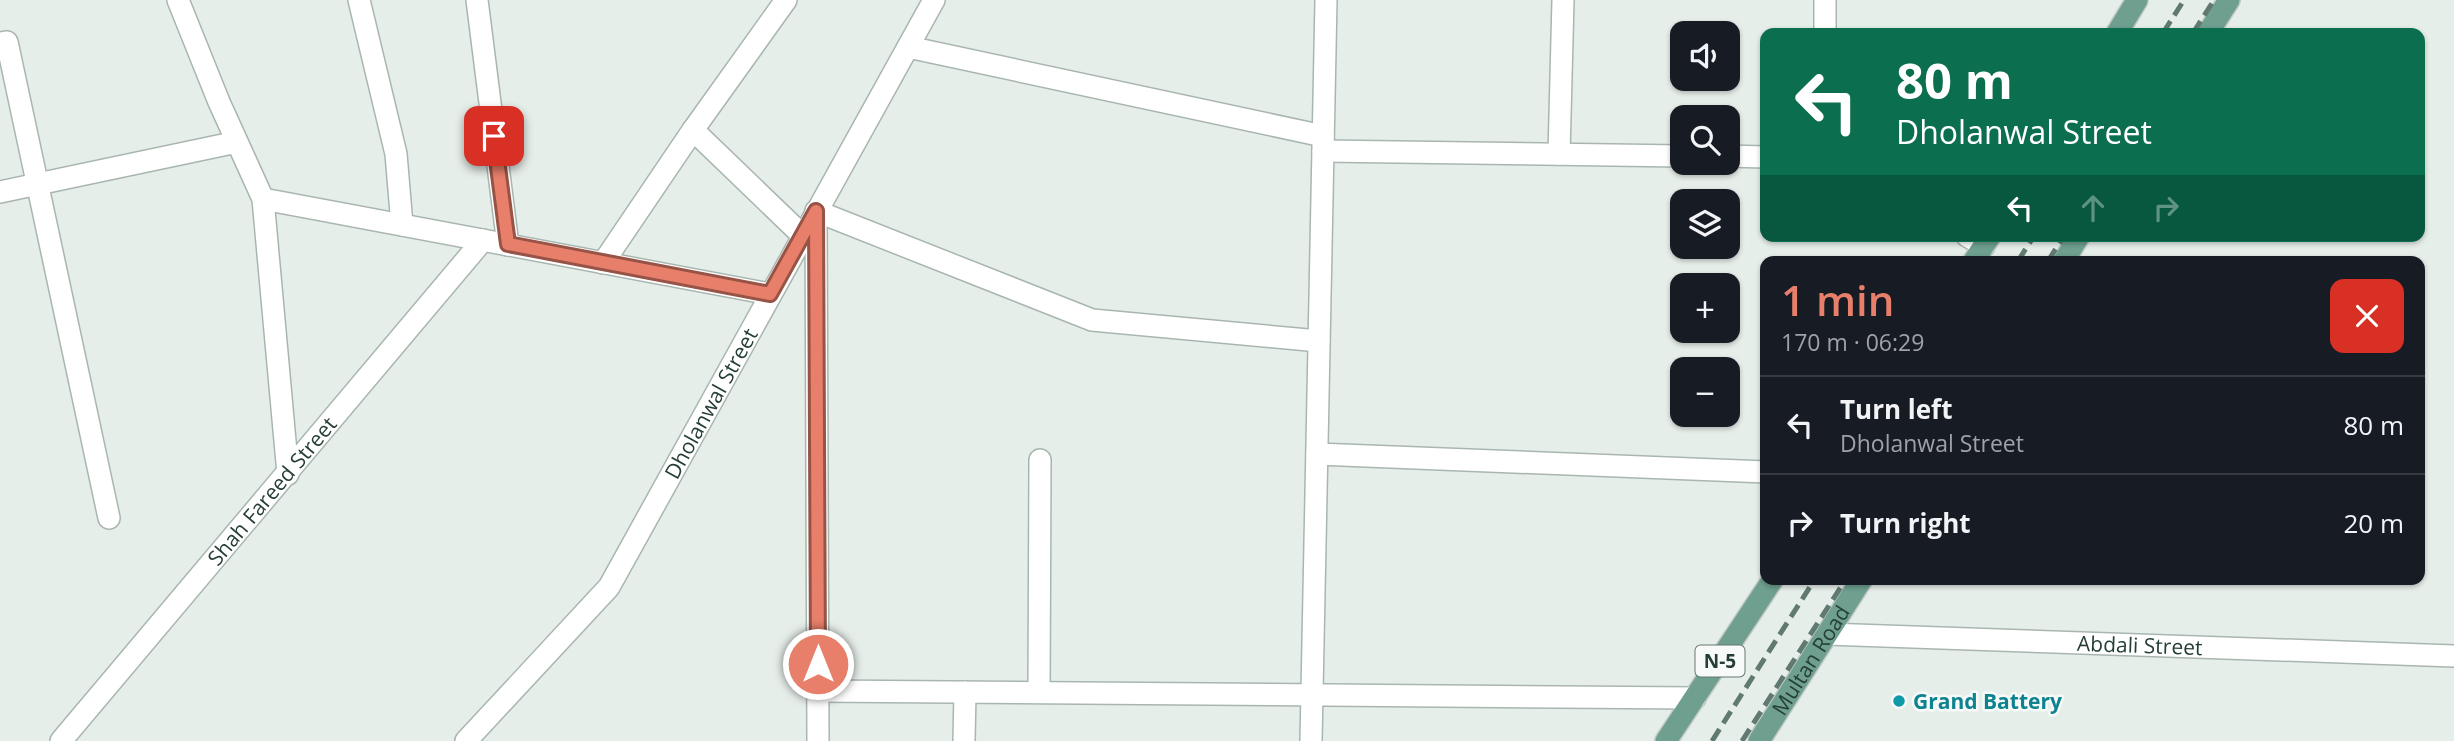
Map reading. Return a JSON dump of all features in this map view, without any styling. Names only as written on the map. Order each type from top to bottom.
[{"type":"main road","points":[[2120,28],[2137,0]]},
{"type":"main road","points":[[2211,28],[2229,0]]},
{"type":"main road","name":"N-5","points":[[1665,741],[1769,585]]},
{"type":"main road","name":"Multan Road","points":[[1759,741],[1858,585]]},
{"type":"street","points":[[178,0],[219,102],[263,199],[288,474]]},
{"type":"street","points":[[359,0],[396,154],[402,225]]},
{"type":"street","points":[[477,0],[508,244]]},
{"type":"street","points":[[603,263],[786,0]]},
{"type":"street","name":"Dholanwal Street","points":[[466,741],[609,587],[934,0]]},
{"type":"street","points":[[1311,741],[1326,0]]},
{"type":"street","points":[[1559,154],[1563,0]]},
{"type":"street","points":[[1825,0],[1825,28]]},
{"type":"street","points":[[0,43],[7,42],[109,518]]},
{"type":"street","points":[[908,47],[1323,143],[1559,154],[1670,156]]},
{"type":"street","points":[[693,131],[802,235]]},
{"type":"street","points":[[0,192],[237,142]]},
{"type":"street","points":[[1740,156],[1760,157]]},
{"type":"street","points":[[263,199],[770,294]]},
{"type":"street","points":[[818,741],[816,211],[1092,320],[1319,341]]},
{"type":"street","name":"Shah Fareed Street","points":[[61,741],[484,240]]},
{"type":"street","points":[[1317,454],[1760,472]]},
{"type":"street","points":[[1039,692],[1040,460]]},
{"type":"street","name":"Abdali Street","points":[[1827,634],[2454,656]]},
{"type":"street","points":[[818,691],[1695,698]]},
{"type":"street","points":[[964,741],[965,692]]},
{"type":"railway","points":[[2166,28],[2184,0]]},
{"type":"railway","points":[[2196,28],[2214,0]]},
{"type":"railway","points":[[2021,256],[2030,242]]},
{"type":"railway","points":[[2051,256],[2060,242]]},
{"type":"railway","points":[[1712,741],[1811,585]]},
{"type":"railway","points":[[1742,741],[1842,585]]},
{"type":"place","name":"Grand Battery","points":[[1899,701]]},
{"type":"route","points":[[494,136],[508,244],[770,294],[816,211],[818,664]]}]
